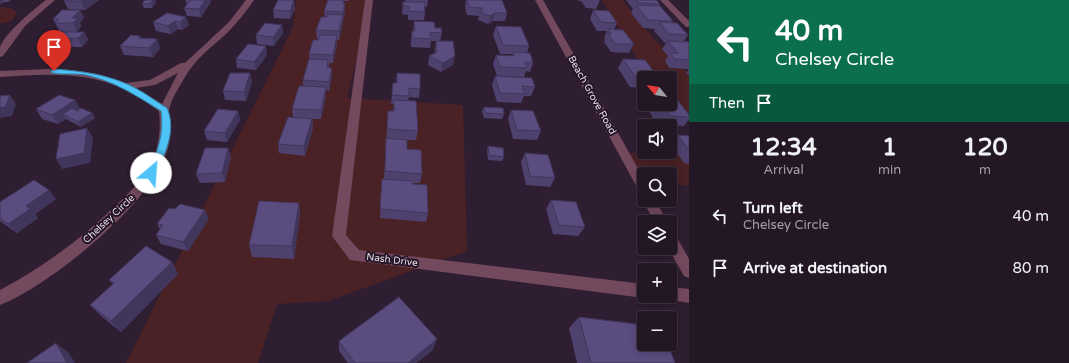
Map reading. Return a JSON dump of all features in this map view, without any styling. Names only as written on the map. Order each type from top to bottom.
[{"type":"street","points":[[0,54],[8,42],[33,13],[51,0]]},
{"type":"street","points":[[0,74],[71,71],[97,75],[126,86],[164,110],[178,78],[195,58],[242,14],[250,0]]},
{"type":"street","name":"Nash Drive","points":[[369,0],[339,236],[355,256],[637,289]]},
{"type":"street","name":"Beach Grove Road","points":[[539,0],[637,177]]},
{"type":"street","points":[[664,0],[689,25]]},
{"type":"street","points":[[126,86],[152,83],[167,76],[195,58]]},
{"type":"street","name":"Chelsey Circle","points":[[0,298],[32,281],[67,256],[108,223],[139,191],[157,164],[164,142],[167,124],[164,110]]},
{"type":"street","points":[[677,251],[689,272]]},
{"type":"street","points":[[677,295],[689,296]]},
{"type":"shaded area","points":[[296,0],[371,0],[347,98],[463,105],[467,251],[328,301],[277,304],[258,363],[126,363],[293,27]]},
{"type":"shaded area","points":[[602,0],[622,0],[653,38],[689,74],[689,122],[677,109],[677,71],[645,71]]},
{"type":"shaded area","points":[[0,7],[11,8],[17,12],[12,21],[0,24]]},
{"type":"shaded area","points":[[689,149],[689,186],[677,185],[677,167],[637,167],[637,181],[635,181],[630,153],[637,153],[637,159],[677,159],[677,150]]},
{"type":"building","points":[[84,0],[81,2],[64,1]]},
{"type":"building","points":[[145,0],[153,0],[151,3],[142,4]]},
{"type":"building","points":[[191,0],[205,0],[199,9],[184,8]]},
{"type":"building","points":[[278,0],[294,0],[290,11],[273,10]]},
{"type":"building","points":[[328,0],[344,0],[343,3],[345,3],[343,12],[324,11]]},
{"type":"building","points":[[467,0],[502,0],[507,13],[495,13],[490,16],[480,12],[483,10],[482,8],[469,7]]},
{"type":"building","points":[[637,0],[656,0],[660,4],[639,3]]},
{"type":"building","points":[[403,2],[424,2],[425,12],[409,11],[409,6],[403,6]]},
{"type":"building","points":[[636,5],[660,6],[673,21],[648,20]]},
{"type":"building","points":[[62,10],[80,10],[72,18],[77,18],[73,23],[55,23],[59,19],[53,19]]},
{"type":"building","points":[[593,10],[609,11],[617,23],[601,22]]},
{"type":"building","points":[[167,13],[186,17],[180,22],[175,21],[168,26],[153,22]]},
{"type":"building","points":[[328,14],[343,15],[339,31],[316,30],[321,17],[327,17]]},
{"type":"building","points":[[414,21],[434,22],[435,28],[441,28],[442,33],[430,32],[431,39],[412,38],[412,31],[415,31]]},
{"type":"building","points":[[659,22],[677,23],[688,35],[669,34]]},
{"type":"building","points":[[265,23],[282,25],[273,37],[256,35]]},
{"type":"building","points":[[496,26],[521,27],[529,46],[503,45]]},
{"type":"building","points":[[608,29],[623,30],[634,44],[615,44],[608,33],[611,34]]},
{"type":"building","points":[[50,32],[84,32],[78,38],[42,40]]},
{"type":"building","points":[[131,35],[140,36],[138,38],[157,39],[149,48],[120,46]]},
{"type":"building","points":[[320,35],[337,35],[333,55],[309,54],[313,40],[318,40]]},
{"type":"building","points":[[436,41],[453,41],[455,56],[443,63],[429,56],[437,52]]},
{"type":"building","points":[[667,41],[689,42],[689,60],[675,59],[670,53],[678,53]]},
{"type":"building","points":[[248,44],[266,46],[254,62],[236,59]]},
{"type":"building","points":[[513,52],[530,53],[533,63],[525,62],[527,68],[500,67],[496,55],[514,56]]},
{"type":"building","points":[[309,59],[328,60],[327,67],[332,68],[329,82],[303,80]]},
{"type":"building","points":[[623,59],[645,60],[654,71],[637,71],[636,78]]},
{"type":"building","points":[[230,73],[250,73],[244,92],[223,91]]},
{"type":"building","points":[[397,73],[420,74],[420,89],[409,88],[409,96],[392,95],[393,83],[397,83]]},
{"type":"building","points":[[495,76],[532,78],[535,87],[522,86],[525,94],[500,93]]},
{"type":"building","points":[[299,86],[326,87],[321,110],[292,109]]},
{"type":"building","points":[[10,95],[5,107],[0,108],[0,96]]},
{"type":"building","points":[[59,95],[75,100],[52,115],[36,109]]},
{"type":"building","points":[[677,99],[689,117],[670,116],[666,111],[677,111]]},
{"type":"building","points":[[394,100],[416,101],[418,131],[387,129],[388,111],[394,111]]},
{"type":"building","points":[[484,107],[503,108],[504,114],[485,113]]},
{"type":"building","points":[[72,108],[77,111],[81,108],[92,113],[78,122],[63,114]]},
{"type":"building","points":[[218,109],[238,111],[225,133],[204,131]]},
{"type":"building","points":[[511,110],[533,111],[541,131],[517,130]]},
{"type":"building","points":[[288,117],[312,119],[304,146],[278,144]]},
{"type":"building","points":[[87,128],[84,153],[56,159],[60,134]]},
{"type":"building","points":[[678,135],[689,136],[689,150]]},
{"type":"building","points":[[386,138],[407,140],[407,149],[421,150],[422,174],[385,171]]},
{"type":"building","points":[[488,146],[503,148],[504,157],[489,155]]},
{"type":"building","points":[[205,148],[228,148],[222,173],[196,174]]},
{"type":"building","points":[[525,153],[548,155],[555,178],[530,176]]},
{"type":"building","points":[[382,179],[412,181],[413,184],[427,185],[428,213],[380,209]]},
{"type":"building","points":[[34,180],[49,190],[26,206],[30,209],[8,224],[0,218],[0,202]]},
{"type":"building","points":[[551,200],[576,202],[585,227],[559,225]]},
{"type":"building","points":[[259,201],[299,203],[292,246],[249,245]]},
{"type":"building","points":[[180,204],[205,210],[183,242],[156,235],[163,225],[157,224],[169,208],[175,209]]},
{"type":"building","points":[[146,246],[172,262],[111,321],[90,305],[114,283],[109,280]]},
{"type":"building","points":[[399,297],[437,339],[408,363],[355,363],[339,341]]},
{"type":"building","points":[[579,317],[637,324],[637,351],[671,351],[675,363],[591,363]]},
{"type":"building","points":[[56,343],[67,363],[27,363]]},
{"type":"route","points":[[54,71],[71,71],[97,75],[126,86],[164,110],[167,124],[164,142],[157,164],[151,173]]}]
